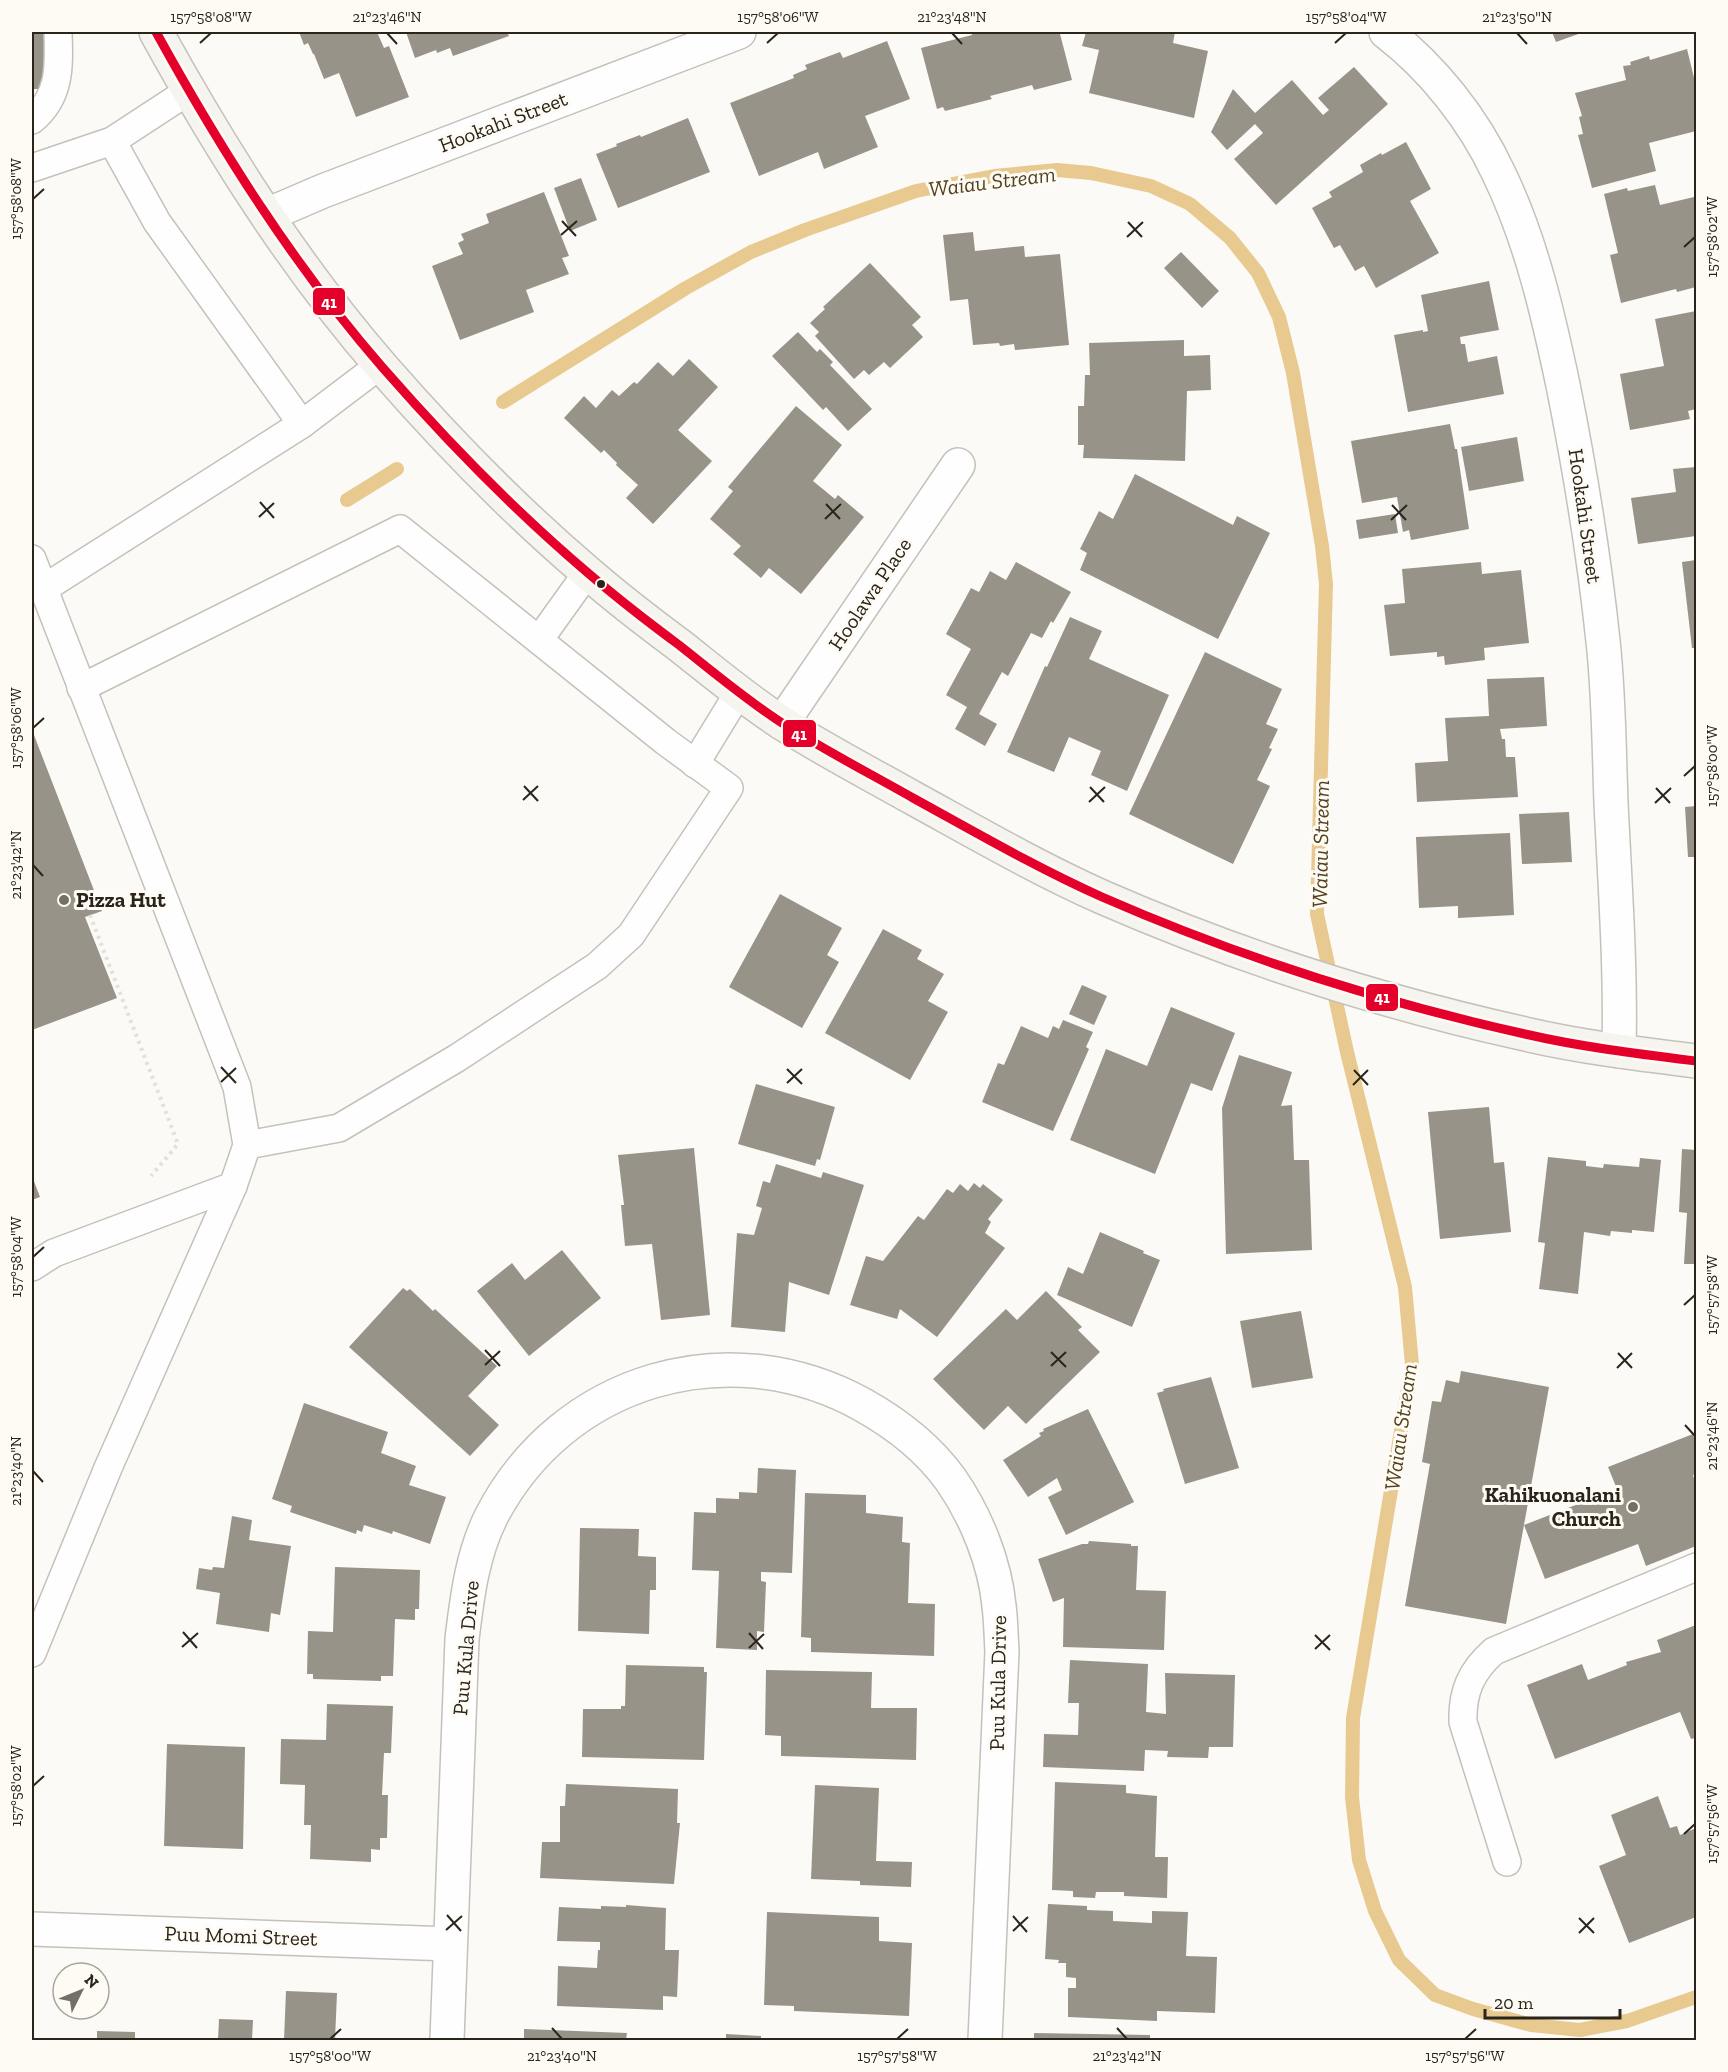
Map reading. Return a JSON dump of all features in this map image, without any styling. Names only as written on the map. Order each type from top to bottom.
[{"type":"street","points":[[156,32],[229,159],[311,278],[380,365],[431,421],[508,499],[587,573],[782,723],[993,843],[1100,896],[1204,938],[1357,990],[1526,1035],[1696,1061]]},
{"type":"street","name":"Hookahi Street","points":[[267,215],[323,191],[739,32]]},
{"type":"street","name":"Hookahi Street","points":[[1402,37],[1474,129],[1499,174],[1523,231],[1550,324],[1580,468],[1604,643],[1620,990],[1619,1051]]},
{"type":"street","name":"Hoolawa Place","points":[[782,723],[958,465]]},
{"type":"street","name":"Puu Kula Drive","points":[[447,2040],[462,1639],[467,1598],[476,1557],[491,1518],[512,1482],[538,1450],[570,1422],[605,1400],[643,1383],[687,1373],[725,1369],[769,1372],[812,1382],[852,1399],[890,1420],[923,1447],[951,1481],[974,1520],[990,1562],[999,1604],[1002,1651],[985,2040]]},
{"type":"street","name":"Puu Momi Street","points":[[32,1929],[450,1944]]},
{"type":"lane","points":[[32,120],[41,112],[52,93],[59,73],[58,32]]},
{"type":"lane","points":[[32,168],[112,141],[190,90]]},
{"type":"lane","points":[[112,141],[157,222],[302,424]]},
{"type":"lane","points":[[43,590],[302,424],[380,365]]},
{"type":"lane","points":[[81,688],[400,529],[695,764],[729,788],[631,935],[597,966],[457,1058],[339,1128],[247,1145]]},
{"type":"lane","points":[[32,560],[237,1087],[247,1145],[233,1186],[35,1632]]},
{"type":"lane","points":[[539,640],[587,573]]},
{"type":"lane","points":[[695,764],[739,692]]},
{"type":"lane","points":[[32,1267],[54,1252],[233,1186]]},
{"type":"lane","points":[[1507,1862],[1463,1722],[1466,1688],[1472,1676],[1482,1661],[1494,1651],[1696,1567]]},
{"type":"path","points":[[90,915],[178,1144],[144,1182]]},
{"type":"building","points":[[32,32],[46,32],[47,89],[32,89]]},
{"type":"building","points":[[299,32],[377,32],[384,48],[389,46],[409,97],[356,117],[339,73],[324,79],[314,54],[308,43],[304,45]]},
{"type":"building","points":[[406,32],[507,32],[509,36],[453,56],[450,48],[437,53],[436,50],[415,58]]},
{"type":"building","points":[[972,32],[1068,32],[1060,34],[1072,80],[1034,90],[1032,85],[990,96],[992,99],[945,111],[943,107],[937,109],[921,48],[972,35]]},
{"type":"building","points":[[1086,32],[1175,32],[1173,43],[1208,51],[1194,118],[1089,93],[1099,50],[1082,46]]},
{"type":"building","points":[[1552,32],[1584,32],[1556,42]]},
{"type":"building","points":[[887,41],[910,99],[865,116],[878,147],[824,169],[818,152],[759,176],[730,103],[794,78],[793,75],[807,69],[805,65],[840,52],[843,58]]},
{"type":"building","points":[[1687,49],[1696,86],[1696,131],[1649,143],[1656,171],[1592,188],[1578,135],[1583,134],[1579,117],[1582,116],[1575,93],[1626,80],[1623,66],[1631,65],[1630,62],[1649,56],[1650,60]]},
{"type":"building","points":[[1354,67],[1388,104],[1276,205],[1234,159],[1263,133],[1255,124],[1227,150],[1211,132],[1233,89],[1255,113],[1292,80],[1323,115],[1329,110],[1318,98]]},
{"type":"building","points":[[688,118],[710,172],[618,208],[596,154],[617,146],[616,144],[640,135],[641,137]]},
{"type":"building","points":[[1406,142],[1431,189],[1410,201],[1439,253],[1376,288],[1364,266],[1355,271],[1340,245],[1334,248],[1312,208],[1332,197],[1329,192],[1363,172],[1360,165]]},
{"type":"building","points":[[581,178],[597,220],[570,231],[554,188]]},
{"type":"building","points":[[1655,185],[1660,205],[1694,197],[1696,287],[1677,292],[1676,289],[1621,303],[1610,255],[1618,253],[1604,194],[1627,188],[1628,191]]},
{"type":"building","points":[[544,192],[569,256],[562,258],[569,274],[526,290],[534,312],[460,340],[432,266],[463,254],[458,243],[464,240],[461,234],[489,223],[486,214]]},
{"type":"building","points":[[973,232],[975,251],[1024,246],[1025,257],[1060,254],[1069,345],[1015,350],[1014,344],[973,345],[968,299],[950,301],[943,235]]},
{"type":"building","points":[[1181,252],[1219,291],[1202,308],[1164,268]]},
{"type":"building","points":[[870,263],[921,317],[912,325],[923,337],[890,368],[884,362],[869,375],[864,370],[854,379],[815,336],[819,332],[810,323],[825,309],[823,307]]},
{"type":"building","points":[[1489,281],[1499,330],[1460,337],[1461,344],[1465,344],[1468,362],[1497,356],[1504,394],[1408,412],[1394,335],[1428,331],[1421,295]]},
{"type":"building","points":[[1696,311],[1696,409],[1688,411],[1690,419],[1630,430],[1620,374],[1664,366],[1655,319]]},
{"type":"building","points":[[798,332],[817,352],[820,349],[833,362],[830,365],[872,409],[848,431],[826,407],[823,410],[772,356]]},
{"type":"building","points":[[1184,340],[1184,356],[1210,355],[1211,390],[1187,391],[1185,461],[1083,458],[1084,445],[1078,445],[1078,406],[1084,406],[1085,375],[1090,375],[1089,343]]},
{"type":"building","points":[[689,359],[718,387],[678,430],[712,461],[653,524],[626,498],[638,485],[616,465],[617,463],[604,450],[601,453],[564,418],[584,396],[596,408],[612,390],[619,396],[634,382],[637,384],[658,362],[673,376]]},
{"type":"building","points":[[796,406],[842,445],[813,481],[835,499],[838,495],[864,517],[801,594],[769,568],[761,578],[733,554],[741,546],[710,519],[733,491],[728,487]]},
{"type":"building","points":[[1450,424],[1455,449],[1457,449],[1469,529],[1411,540],[1409,530],[1403,532],[1397,497],[1362,503],[1351,441]]},
{"type":"building","points":[[1517,437],[1524,481],[1469,491],[1461,447]]},
{"type":"building","points":[[1696,467],[1696,536],[1638,544],[1631,498],[1676,492],[1673,469]]},
{"type":"building","points":[[1135,474],[1233,525],[1237,516],[1270,533],[1218,639],[1080,570],[1087,553],[1080,549],[1099,511],[1113,519]]},
{"type":"building","points":[[1395,514],[1398,533],[1359,539],[1356,520]]},
{"type":"building","points":[[1696,560],[1696,648],[1692,648],[1682,562]]},
{"type":"building","points":[[1016,562],[1071,592],[1042,638],[1031,633],[1008,676],[1002,672],[979,714],[997,724],[985,746],[955,729],[967,707],[946,695],[971,649],[946,634],[971,588],[979,592],[990,571],[1006,580]]},
{"type":"building","points":[[1481,562],[1482,574],[1521,570],[1529,643],[1484,648],[1485,660],[1445,665],[1444,656],[1437,657],[1437,652],[1390,656],[1384,605],[1405,603],[1402,569]]},
{"type":"building","points":[[1070,617],[1102,631],[1089,659],[1169,695],[1127,791],[1091,775],[1101,751],[1069,737],[1054,772],[1007,752],[1045,666],[1047,667]]},
{"type":"building","points":[[1205,652],[1282,689],[1266,724],[1278,729],[1269,748],[1272,749],[1257,780],[1270,786],[1233,864],[1129,814]]},
{"type":"building","points":[[1544,677],[1547,726],[1500,729],[1502,739],[1505,739],[1506,757],[1515,757],[1518,797],[1417,802],[1415,763],[1448,761],[1445,718],[1489,716],[1487,679]]},
{"type":"building","points":[[32,730],[102,911],[85,917],[117,998],[32,1030]]},
{"type":"building","points":[[1696,806],[1696,857],[1688,857],[1685,807]]},
{"type":"building","points":[[1569,812],[1572,862],[1522,864],[1519,814]]},
{"type":"building","points":[[1510,833],[1514,915],[1458,918],[1458,906],[1419,908],[1416,837]]},
{"type":"building","points":[[780,894],[842,928],[827,955],[839,962],[802,1028],[729,987]]},
{"type":"building","points":[[883,929],[922,950],[917,959],[944,974],[928,1001],[948,1012],[910,1080],[825,1033]]},
{"type":"building","points":[[1082,985],[1107,996],[1094,1025],[1069,1014]]},
{"type":"building","points":[[1171,1007],[1235,1033],[1212,1091],[1191,1083],[1155,1174],[1070,1140],[1106,1049],[1147,1066]]},
{"type":"building","points":[[1063,1020],[1093,1032],[1086,1047],[1089,1049],[1053,1131],[982,1102],[998,1063],[1004,1065],[1021,1026],[1048,1038],[1053,1026],[1059,1029]]},
{"type":"building","points":[[1239,1055],[1292,1072],[1281,1106],[1292,1105],[1294,1160],[1309,1160],[1312,1250],[1226,1254],[1222,1108]]},
{"type":"building","points":[[756,1084],[835,1107],[820,1160],[817,1159],[815,1166],[738,1144]]},
{"type":"building","points":[[1489,1107],[1494,1163],[1504,1162],[1511,1232],[1440,1239],[1428,1112]]},
{"type":"building","points":[[694,1148],[710,1315],[661,1320],[652,1244],[625,1246],[621,1205],[624,1205],[618,1155]]},
{"type":"building","points":[[1682,1149],[1696,1150],[1696,1264],[1684,1264],[1687,1213],[1679,1212]]},
{"type":"building","points":[[1548,1157],[1586,1161],[1586,1166],[1603,1168],[1604,1164],[1639,1167],[1640,1158],[1661,1160],[1654,1232],[1611,1231],[1610,1236],[1584,1232],[1578,1294],[1539,1289],[1545,1243],[1538,1242]]},
{"type":"building","points":[[776,1164],[821,1178],[823,1172],[864,1185],[829,1295],[789,1282],[785,1332],[731,1327],[737,1233],[754,1235],[762,1208],[756,1206],[763,1181],[770,1183]]},
{"type":"building","points":[[32,1176],[40,1197],[32,1200]]},
{"type":"building","points":[[974,1183],[980,1188],[983,1184],[1003,1200],[988,1219],[991,1222],[985,1233],[1005,1248],[937,1337],[900,1309],[897,1319],[850,1305],[866,1256],[883,1261],[918,1216],[924,1220],[947,1189],[953,1193],[960,1184],[968,1191]]},
{"type":"building","points":[[1100,1232],[1160,1260],[1132,1327],[1057,1295],[1068,1267],[1083,1274]]},
{"type":"building","points":[[562,1250],[601,1298],[529,1356],[477,1291],[512,1263],[525,1280]]},
{"type":"building","points":[[403,1288],[407,1291],[410,1289],[433,1311],[435,1309],[497,1366],[468,1396],[499,1425],[470,1456],[349,1347]]},
{"type":"building","points":[[1046,1291],[1082,1327],[1078,1330],[1100,1352],[1026,1424],[1008,1406],[984,1430],[933,1379],[1006,1309],[1017,1320]]},
{"type":"building","points":[[1301,1311],[1313,1378],[1252,1388],[1240,1321]]},
{"type":"building","points":[[1461,1371],[1549,1387],[1506,1624],[1405,1606],[1430,1464],[1422,1462],[1432,1401],[1441,1402],[1446,1380],[1459,1383]]},
{"type":"building","points":[[1211,1377],[1239,1468],[1185,1484],[1157,1393],[1164,1391],[1163,1389]]},
{"type":"building","points":[[304,1403],[388,1432],[381,1453],[416,1466],[409,1485],[446,1497],[430,1544],[393,1531],[392,1534],[364,1525],[362,1532],[357,1530],[356,1534],[290,1512],[292,1506],[272,1499]]},
{"type":"building","points":[[1088,1409],[1134,1502],[1066,1535],[1048,1497],[1062,1490],[1057,1478],[1028,1497],[1003,1460],[1041,1436],[1039,1433],[1044,1431],[1043,1429]]},
{"type":"building","name":"Kahikuonalani Church","points":[[1693,1434],[1696,1445],[1696,1474],[1693,1475],[1696,1485],[1696,1546],[1646,1566],[1638,1544],[1545,1579],[1524,1525],[1617,1489],[1608,1467]]},
{"type":"building","points":[[758,1468],[796,1470],[792,1573],[761,1572],[761,1581],[766,1582],[764,1632],[757,1631],[757,1650],[716,1648],[719,1571],[692,1570],[694,1512],[716,1513],[716,1498],[739,1499],[739,1492],[757,1493]]},
{"type":"building","points":[[805,1493],[866,1495],[866,1513],[903,1517],[902,1542],[910,1543],[908,1603],[935,1604],[934,1656],[811,1652],[811,1638],[801,1637]]},
{"type":"building","points":[[232,1516],[252,1520],[249,1540],[291,1546],[280,1615],[271,1613],[269,1632],[216,1624],[220,1593],[196,1589],[199,1568],[212,1570],[213,1567],[224,1568]]},
{"type":"building","points":[[580,1528],[639,1529],[638,1556],[656,1557],[656,1590],[650,1590],[649,1634],[578,1631]]},
{"type":"building","points":[[1089,1541],[1138,1546],[1136,1590],[1166,1591],[1164,1650],[1063,1647],[1064,1598],[1053,1602],[1038,1559],[1088,1544]]},
{"type":"building","points":[[335,1567],[420,1570],[419,1609],[415,1609],[415,1620],[395,1619],[393,1676],[381,1676],[381,1681],[313,1679],[313,1674],[307,1674],[308,1631],[333,1632]]},
{"type":"building","points":[[1696,1625],[1696,1738],[1691,1739],[1680,1712],[1555,1759],[1527,1685],[1582,1664],[1588,1680],[1627,1665],[1626,1662],[1661,1652],[1657,1640]]},
{"type":"building","points":[[1070,1660],[1148,1664],[1146,1712],[1166,1714],[1165,1673],[1235,1675],[1233,1747],[1209,1747],[1208,1758],[1167,1757],[1168,1751],[1145,1750],[1144,1771],[1043,1767],[1044,1734],[1078,1735],[1079,1703],[1068,1703]]},
{"type":"building","points":[[626,1665],[704,1667],[704,1672],[707,1672],[704,1760],[582,1757],[583,1709],[621,1709],[621,1706],[625,1706]]},
{"type":"building","points":[[766,1670],[872,1672],[871,1708],[917,1708],[916,1760],[781,1756],[781,1736],[765,1735]]},
{"type":"building","points":[[327,1704],[393,1706],[391,1753],[384,1753],[382,1795],[388,1795],[387,1838],[380,1838],[380,1850],[371,1849],[371,1862],[310,1859],[311,1825],[304,1825],[305,1785],[280,1784],[281,1739],[326,1740]]},
{"type":"building","points":[[167,1744],[245,1747],[243,1849],[164,1846]]},
{"type":"building","points":[[1055,1782],[1126,1785],[1126,1793],[1157,1796],[1155,1857],[1168,1857],[1167,1898],[1124,1896],[1124,1892],[1096,1892],[1095,1898],[1073,1897],[1073,1891],[1052,1890]]},
{"type":"building","points":[[566,1784],[678,1789],[677,1823],[680,1823],[674,1884],[540,1878],[542,1842],[560,1842],[560,1806],[565,1806]]},
{"type":"building","points":[[815,1785],[879,1788],[876,1861],[912,1862],[911,1887],[860,1885],[860,1881],[811,1879]]},
{"type":"building","points":[[1658,1796],[1670,1828],[1677,1826],[1680,1835],[1696,1828],[1696,1917],[1629,1943],[1599,1866],[1626,1855],[1611,1815]]},
{"type":"building","points":[[1048,1904],[1087,1906],[1087,1910],[1113,1911],[1113,1921],[1152,1923],[1152,1911],[1188,1912],[1186,1956],[1217,1957],[1215,2013],[1157,2011],[1157,2021],[1068,2017],[1068,1988],[1076,1988],[1076,1978],[1066,1977],[1066,1963],[1045,1959]]},
{"type":"building","points":[[626,1905],[666,1908],[665,1950],[679,1950],[677,1997],[663,1996],[663,2010],[557,2006],[558,1966],[597,1968],[598,1950],[600,1950],[600,1942],[557,1941],[559,1907],[601,1909],[601,1906],[626,1907]]},
{"type":"building","points":[[767,1912],[879,1917],[879,1941],[912,1943],[909,2016],[794,2011],[794,2006],[764,2005]]},
{"type":"building","points":[[286,1991],[337,1993],[335,2040],[284,2040]]},
{"type":"building","points":[[219,2019],[253,2020],[252,2040],[218,2040]]},
{"type":"building","points":[[524,2029],[627,2033],[626,2040],[524,2040]]},
{"type":"building","points":[[97,2031],[135,2032],[135,2040],[97,2040]]},
{"type":"building","points":[[1034,2033],[1150,2035],[1150,2040],[1034,2040]]},
{"type":"building","points":[[726,2034],[761,2036],[761,2040],[726,2040]]},
{"type":"building","points":[[835,2038],[875,2039],[875,2040],[835,2040]]},
{"type":"waterway","name":"Waiau Stream","points":[[503,402],[686,288],[751,252],[805,230],[916,191],[994,176],[1057,170],[1091,173],[1151,186],[1190,204],[1230,238],[1258,273],[1279,317],[1293,373],[1322,546],[1326,584],[1317,914],[1347,1052],[1405,1287],[1412,1365],[1353,1718],[1352,1797],[1359,1860],[1375,1911],[1399,1960],[1435,1995],[1473,2009],[1531,2025],[1580,2030],[1627,2021],[1696,1997]]},
{"type":"waterway","name":"Waiau Stream","points":[[347,500],[397,469]]},
{"type":"transit line","name":"41","points":[[156,32],[206,120],[289,248],[350,329],[407,395],[481,474],[561,549],[633,610],[779,721],[846,761],[1054,874],[1153,919],[1205,939],[1310,976],[1471,1021],[1567,1043],[1696,1061]]},
{"type":"place","name":"Pizza Hut","points":[[64,900]]},
{"type":"place","name":"Kahikuonalani Church","points":[[1633,1507]]}]
